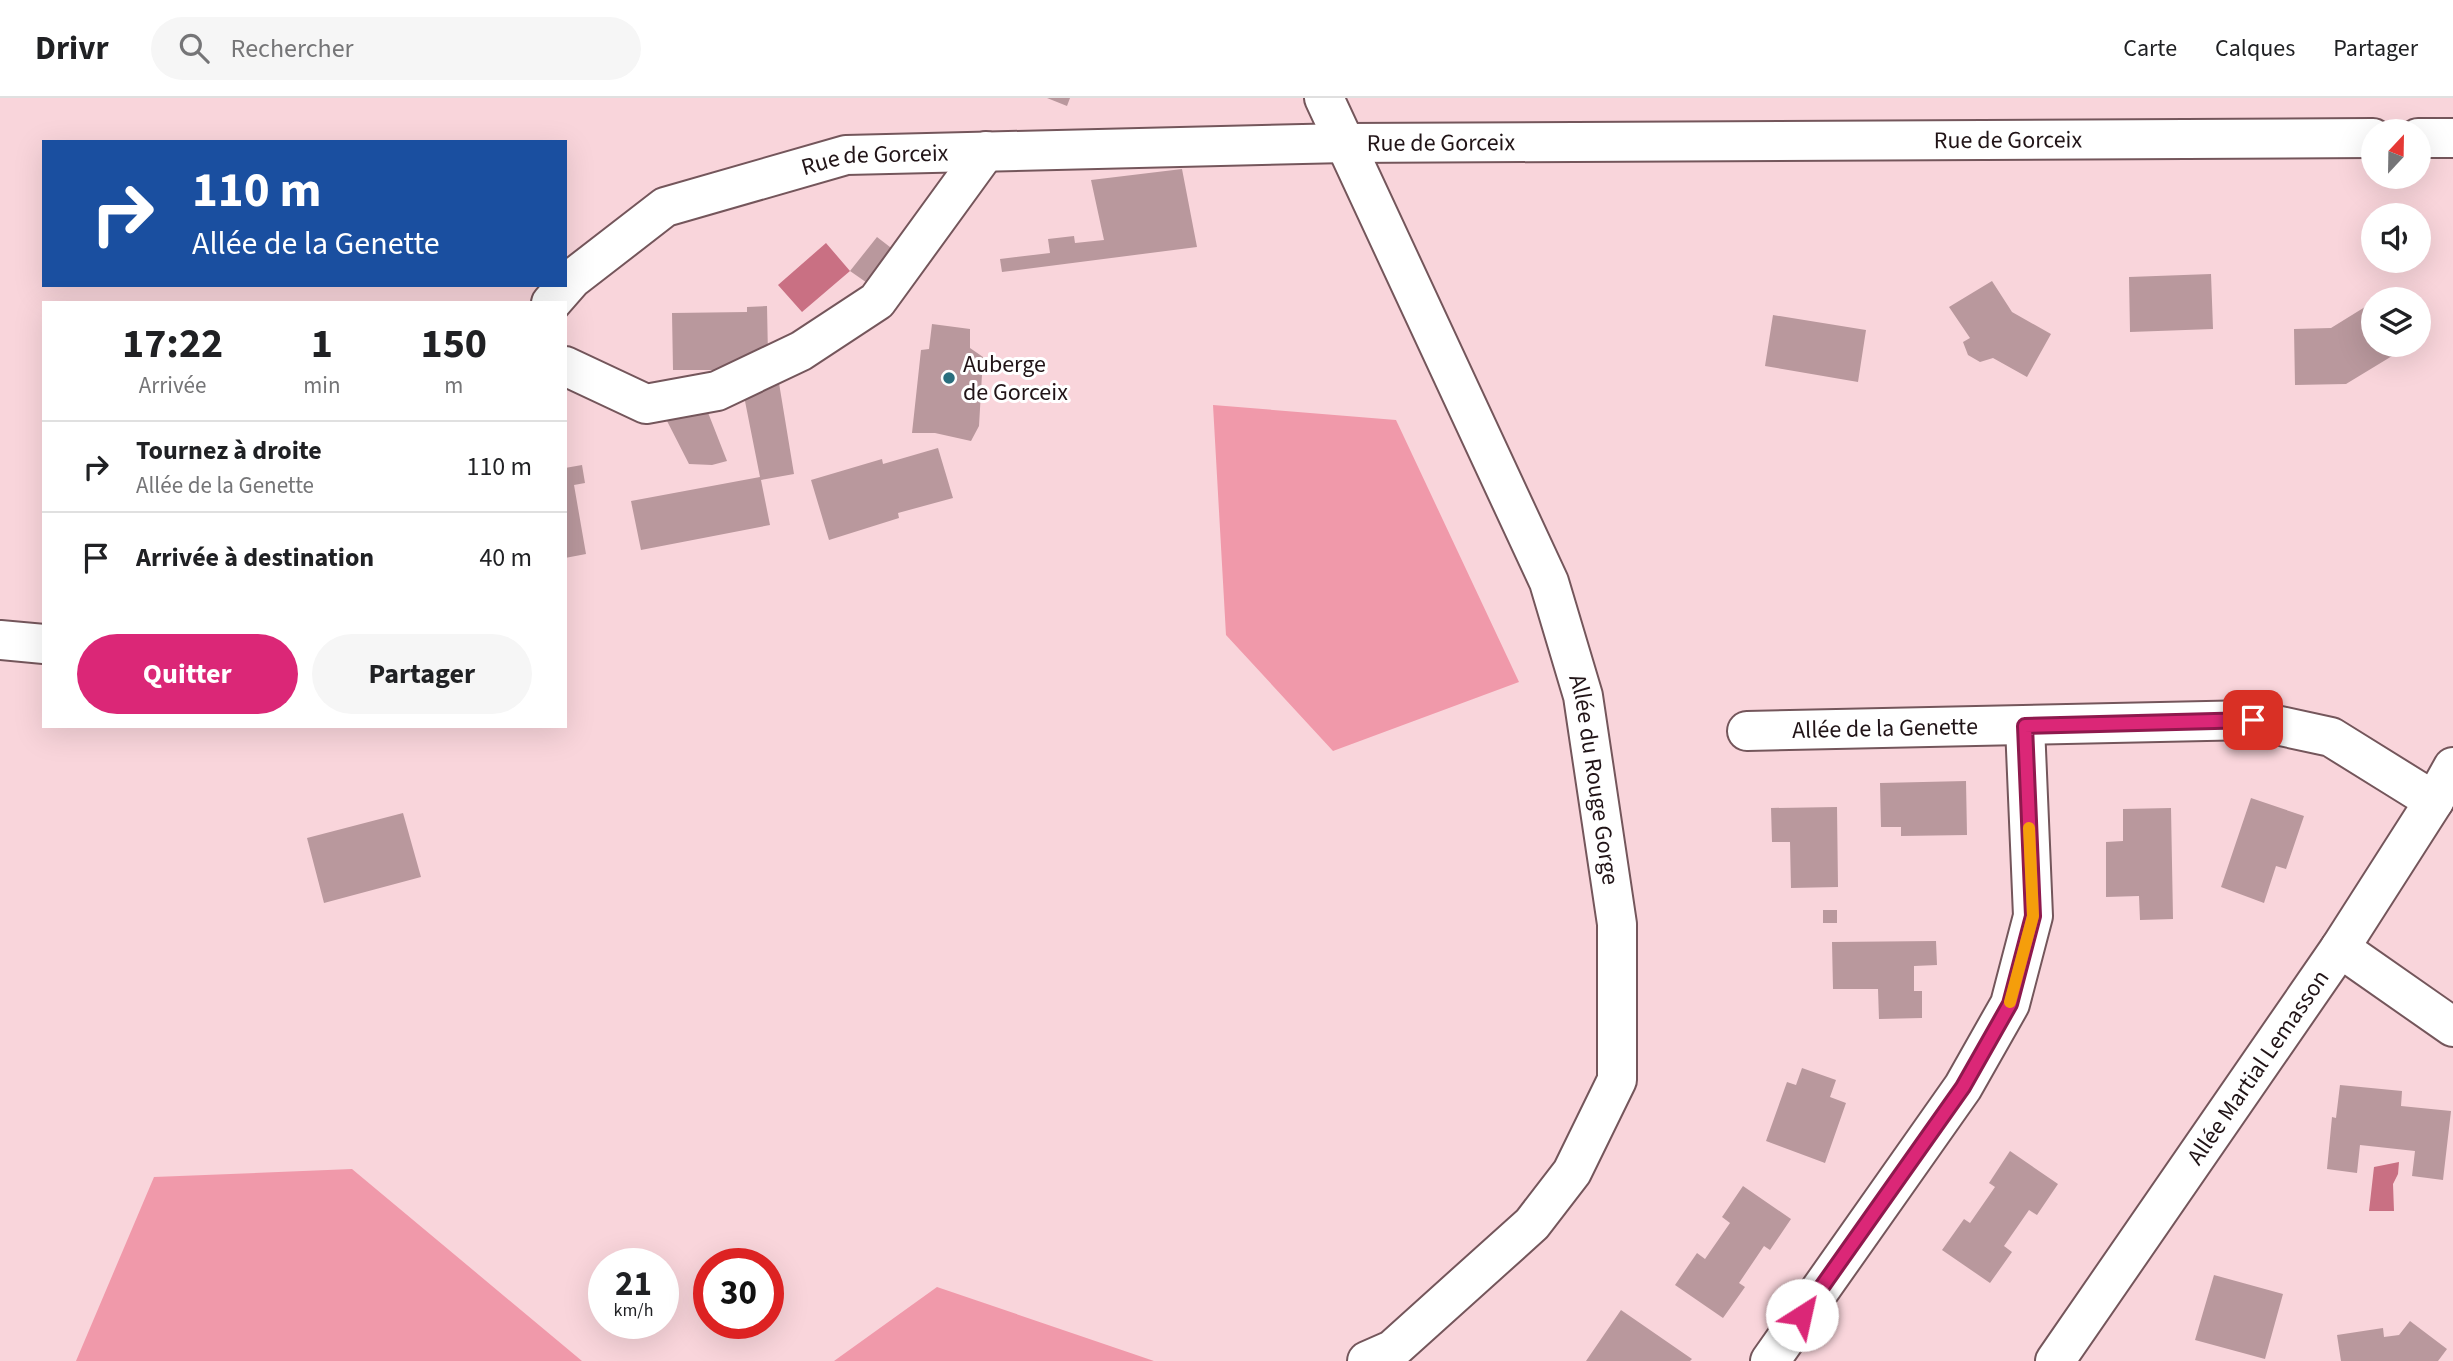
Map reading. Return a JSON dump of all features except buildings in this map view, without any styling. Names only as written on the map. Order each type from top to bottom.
[{"type":"street","name":"Allée du Rouge Gorge","points":[[1324,98],[1549,582],[1583,696],[1617,924],[1617,1080],[1572,1172],[1532,1224],[1392,1350],[1367,1361]]},
{"type":"street","name":"Rue de Gorceix","points":[[567,285],[665,207],[846,155],[1346,143],[2361,138]]},
{"type":"street","points":[[2431,138],[2453,138]]},
{"type":"street","points":[[567,367],[646,404],[717,391],[802,351],[877,301],[985,151]]},
{"type":"street","name":"Rue de Gorceix","points":[[553,301],[565,287]]},
{"type":"street","points":[[0,640],[42,644]]},
{"type":"street","name":"Allée de la Genette","points":[[1746,731],[2253,720],[2331,737],[2434,801]]},
{"type":"street","points":[[1770,1361],[1963,1087],[2010,1004],[2033,916],[2025,726]]},
{"type":"street","name":"Allée Martial Lemasson","points":[[2055,1361],[2340,948],[2453,767]]},
{"type":"street","points":[[2340,948],[2453,1027]]},
{"type":"shaded area","points":[[826,243],[850,271],[802,312],[778,285]]},
{"type":"shaded area","points":[[1213,405],[1396,420],[1519,682],[1333,751],[1226,635]]},
{"type":"shaded area","points":[[2399,1162],[2398,1174],[2393,1184],[2394,1211],[2369,1211],[2374,1167]]},
{"type":"shaded area","points":[[352,1169],[582,1361],[76,1361],[154,1177]]},
{"type":"shaded area","points":[[937,1287],[1154,1361],[834,1361]]},
{"type":"slow traffic","points":[[2010,1002],[2033,916],[2029,828]]},
{"type":"place","name":"Auberge de Gorceix","points":[[949,378]]},
{"type":"route","points":[[1802,1315],[1963,1087],[2010,1004],[2033,916],[2025,726],[2253,720]]}]
